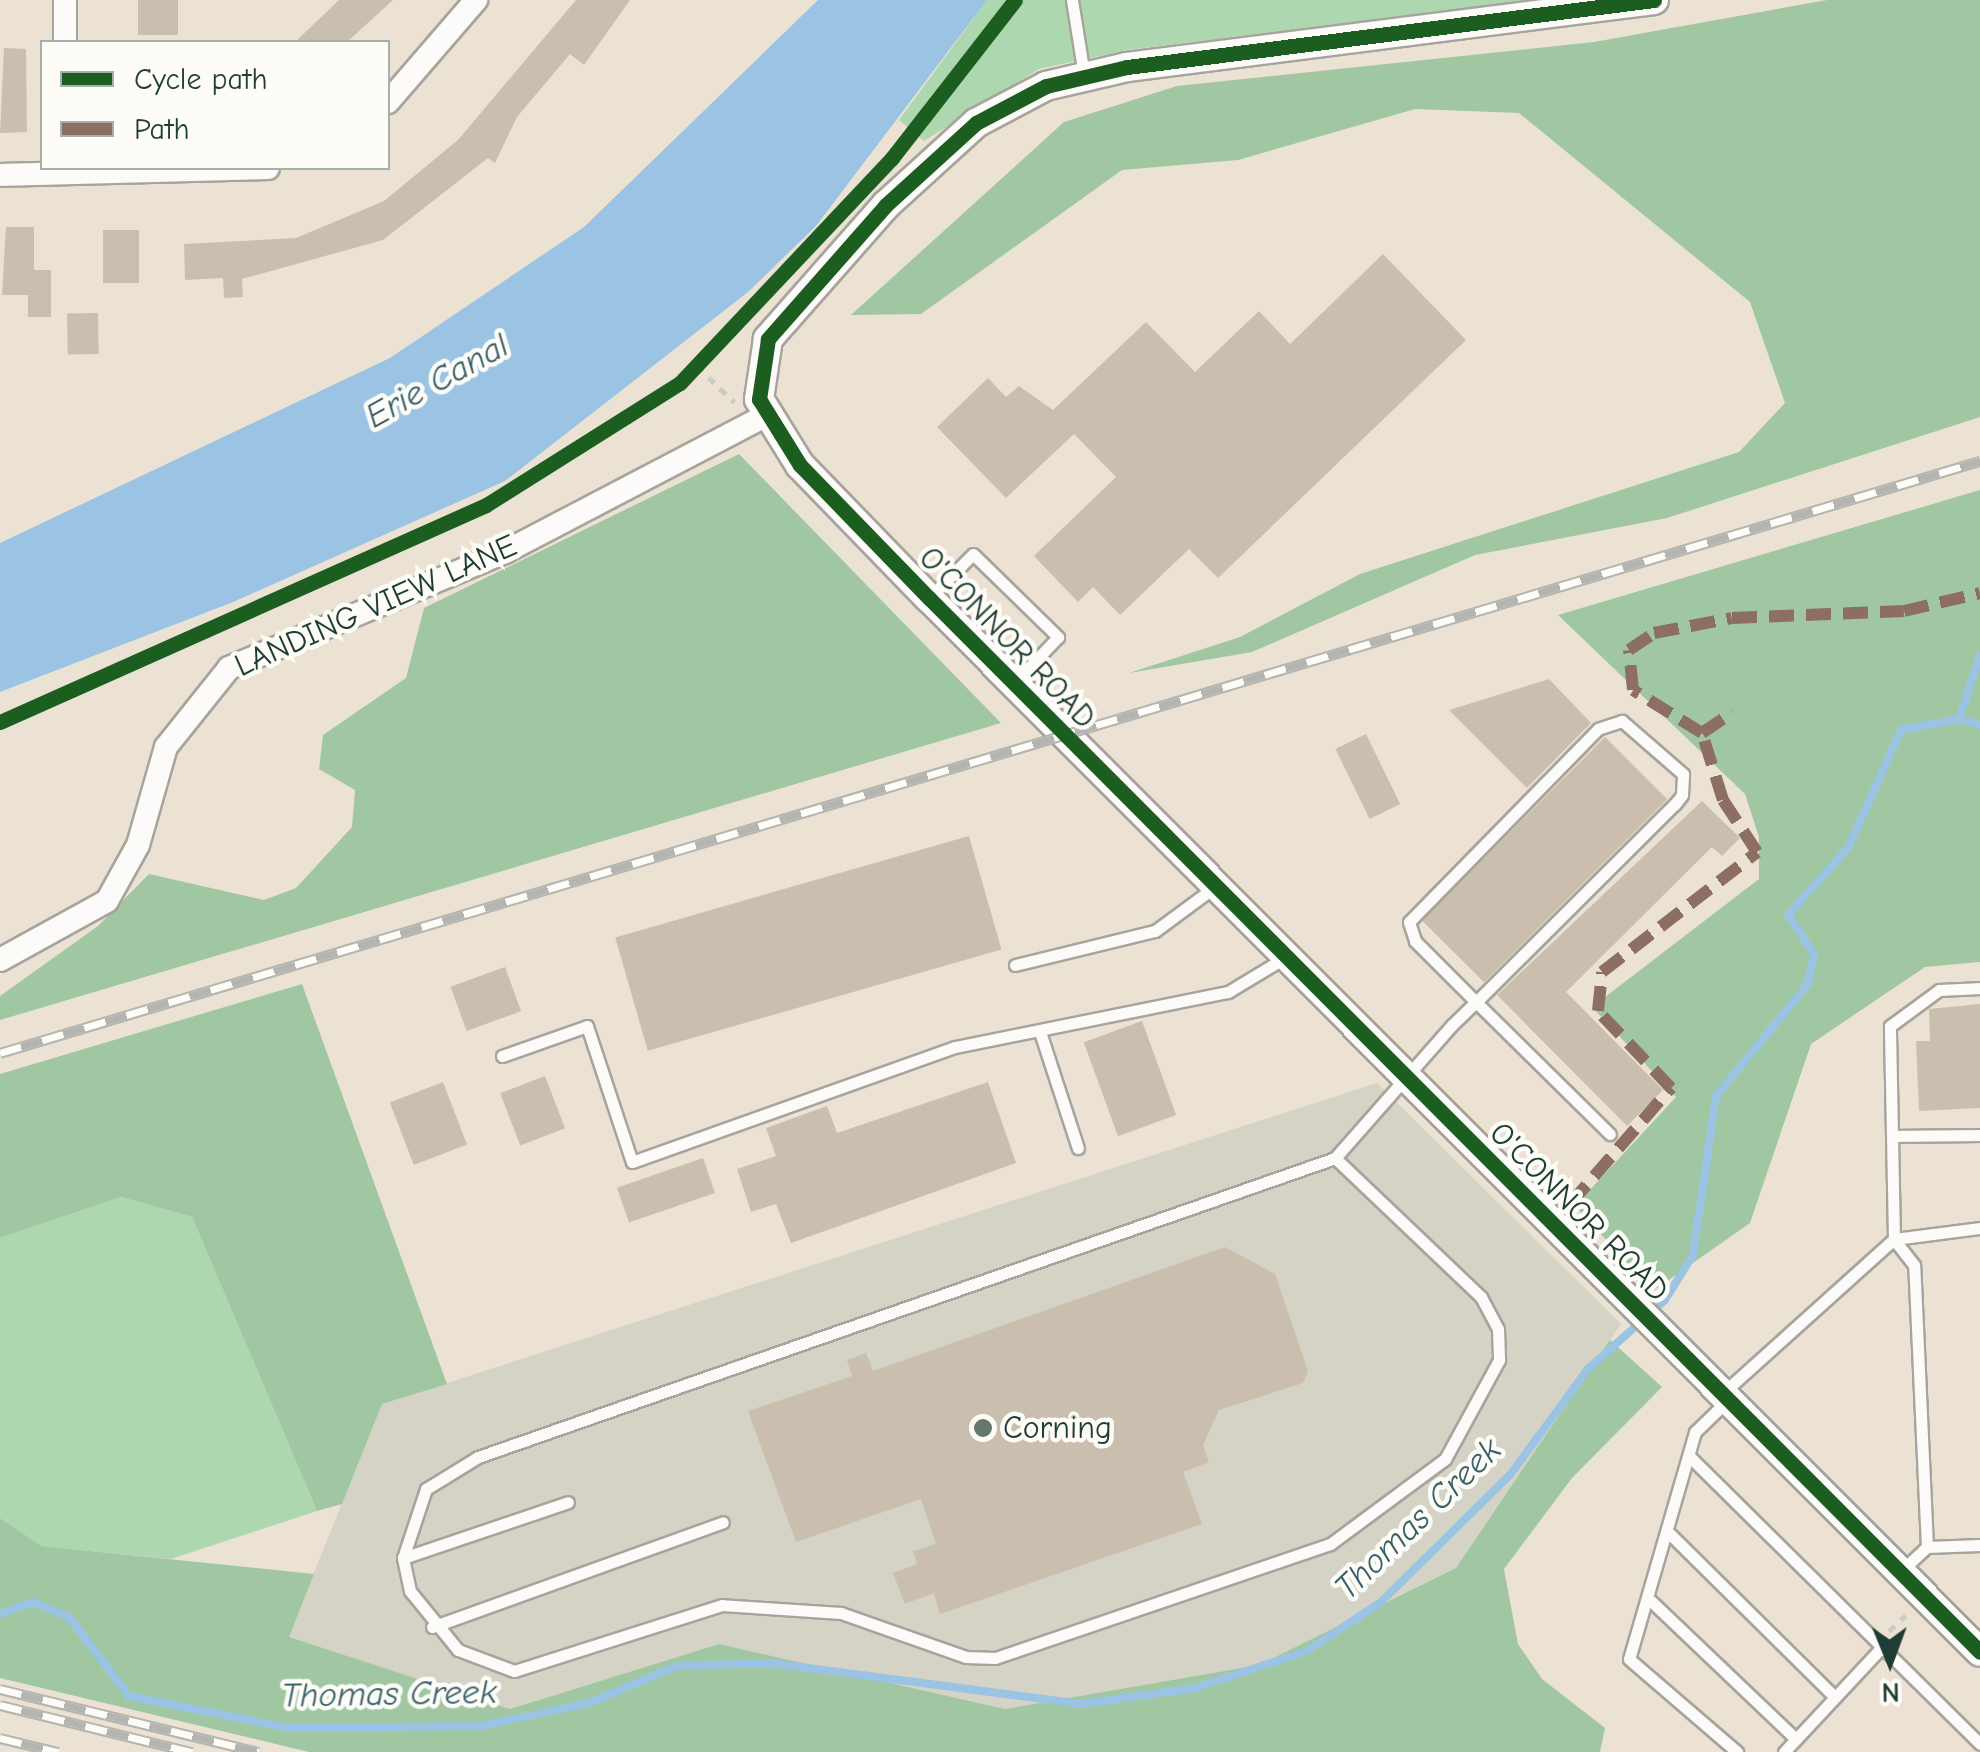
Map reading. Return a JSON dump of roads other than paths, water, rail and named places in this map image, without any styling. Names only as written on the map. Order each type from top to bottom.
[{"type":"street","points":[[65,0],[65,40]]},
{"type":"street","points":[[390,100],[476,0]]},
{"type":"street","points":[[762,408],[768,338],[924,166],[1008,104],[1084,75],[1654,0]]},
{"type":"street","points":[[0,176],[133,170]]},
{"type":"street","name":"O'CONNOR ROAD","points":[[762,408],[929,598],[1980,1652]]},
{"type":"street","name":"LANDING VIEW LANE","points":[[0,960],[107,901],[138,844],[166,747],[229,668],[505,552],[762,408]]},
{"type":"lane","points":[[1072,0],[1084,75]]},
{"type":"lane","points":[[929,598],[973,554],[1058,636],[1014,683]]},
{"type":"lane","points":[[1335,1158],[1481,1296],[1498,1329],[1500,1360],[1445,1459],[1330,1544],[995,1658],[966,1657],[842,1612],[772,1604],[722,1605],[514,1672],[458,1650],[432,1627],[403,1558],[426,1488],[478,1457],[1335,1158],[1476,1002],[1682,795],[1683,774],[1634,726],[1598,728],[1413,912],[1415,940],[1476,1002],[1610,1134]]},
{"type":"lane","points":[[1015,964],[1155,930],[1189,914],[1216,886]]},
{"type":"lane","points":[[502,1056],[587,1026],[632,1162],[956,1048],[1228,992],[1286,957]]},
{"type":"lane","points":[[1927,1547],[1914,1264],[1894,1239],[1890,1026],[1940,990],[1980,988]]},
{"type":"lane","points":[[1040,1032],[1078,1148]]},
{"type":"lane","points":[[1893,1136],[1980,1135]]},
{"type":"lane","points":[[1737,1752],[1629,1658],[1651,1601],[1694,1432],[1725,1397],[1894,1239],[1980,1228]]},
{"type":"lane","points":[[1688,1456],[1980,1744]]},
{"type":"lane","points":[[403,1558],[568,1502]]},
{"type":"lane","points":[[432,1627],[723,1522]]},
{"type":"lane","points":[[1670,1534],[1835,1697]]},
{"type":"lane","points":[[1900,1572],[1927,1547],[1980,1545]]},
{"type":"lane","points":[[1651,1601],[1796,1739]]},
{"type":"lane","points":[[1784,1752],[1881,1648]]},
{"type":"water","name":"Erie Canal","points":[[818,0],[987,0],[816,226],[748,292],[505,481],[233,602],[0,692],[0,543],[390,358],[584,227]]},
{"type":"waterway","points":[[1959,719],[1980,655]]},
{"type":"waterway","name":"Thomas Creek","points":[[0,1614],[33,1602],[69,1617],[129,1696],[289,1728],[481,1726],[589,1703],[677,1666],[770,1663],[1082,1704],[1195,1688],[1307,1651],[1381,1602],[1510,1475],[1588,1369],[1665,1300],[1693,1255],[1716,1096],[1808,984],[1814,954],[1788,915],[1848,848],[1901,730],[1959,719],[1980,725]]},
{"type":"railway","points":[[0,1053],[1980,461]]},
{"type":"railway","points":[[0,1689],[258,1752]]},
{"type":"railway","points":[[0,1705],[192,1752]]},
{"type":"railway","points":[[0,1738],[58,1752]]},
{"type":"place","name":"Corning","points":[[983,1428]]}]
